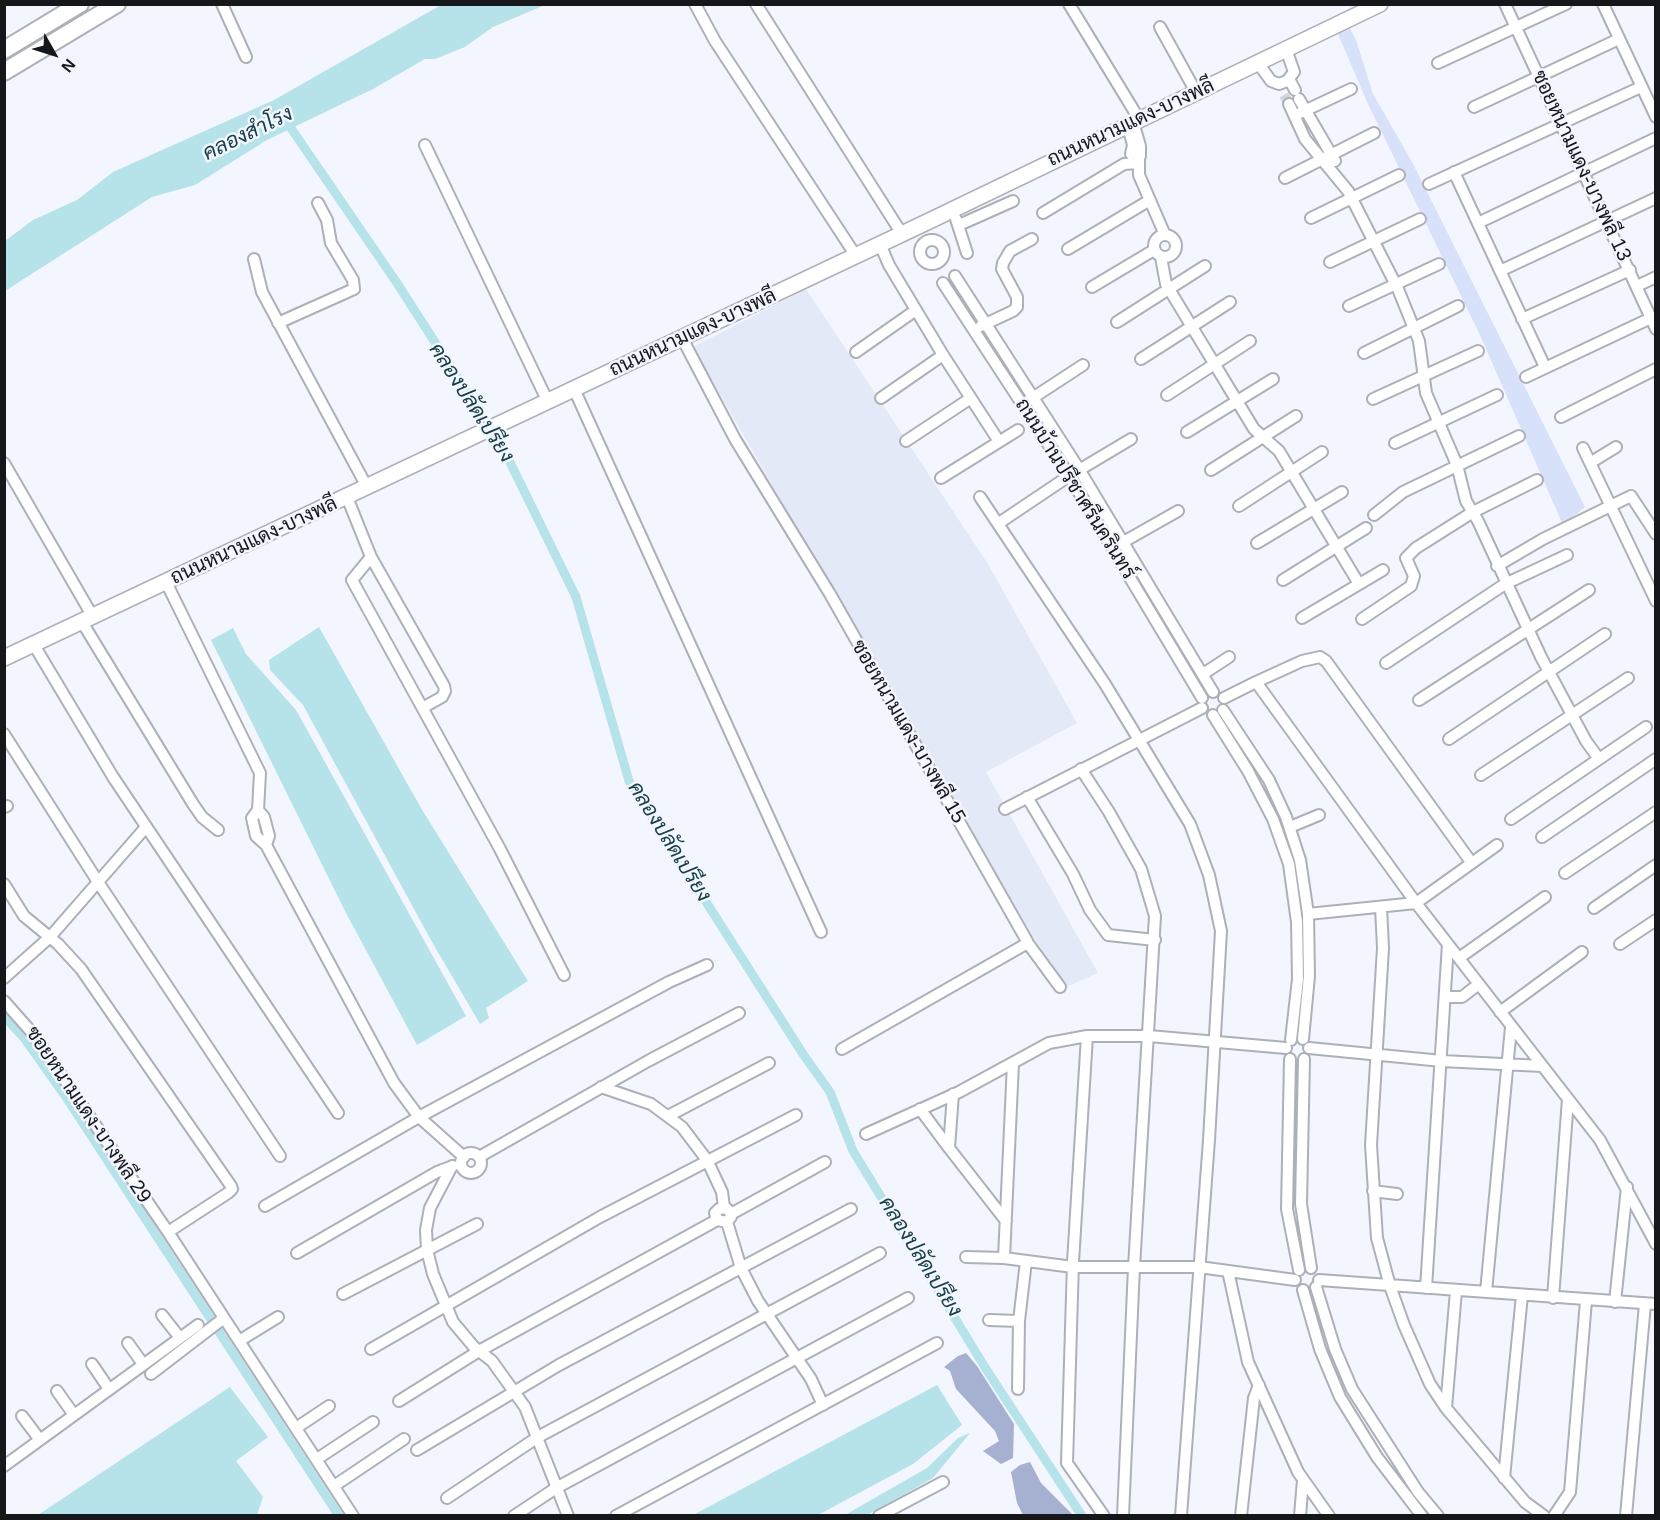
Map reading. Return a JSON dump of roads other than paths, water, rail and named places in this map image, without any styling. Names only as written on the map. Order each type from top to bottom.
[{"type":"main road","points":[[4,50],[80,4]]},
{"type":"main road","points":[[4,72],[117,4]]},
{"type":"main road","name":"ถนนหนามแดง-บางพลี","points":[[4,658],[925,223],[1380,4]]},
{"type":"street","points":[[222,4],[246,57]]},
{"type":"street","points":[[695,4],[714,41],[855,256]]},
{"type":"street","points":[[756,4],[906,232],[921,247],[922,258],[933,263],[939,261],[944,255],[943,247],[934,240],[925,223]]},
{"type":"street","points":[[1069,4],[1133,122],[1140,146],[1132,171],[1139,175],[1165,235],[1174,240],[1175,250],[1172,255],[1158,253],[1092,287]]},
{"type":"street","name":"ซอยหนามแดง-บางพลี 13","points":[[1505,4],[1653,323]]},
{"type":"street","points":[[1438,63],[1566,4]]},
{"type":"street","points":[[1604,4],[1656,117]]},
{"type":"street","points":[[1160,27],[1196,92]]},
{"type":"street","points":[[1474,107],[1619,39]]},
{"type":"street","points":[[1284,82],[1294,67],[1286,49]]},
{"type":"street","points":[[1258,63],[1266,77],[1284,82],[1292,97],[1305,111],[1326,157],[1352,198],[1395,284],[1415,329],[1426,393],[1457,465],[1462,491],[1549,672],[1599,759]]},
{"type":"street","points":[[1429,184],[1641,87]]},
{"type":"street","points":[[1294,116],[1351,89]]},
{"type":"street","points":[[1292,97],[1294,116],[1305,139],[1326,157]]},
{"type":"street","points":[[1285,178],[1374,133]]},
{"type":"street","points":[[1478,223],[1656,138]]},
{"type":"street","points":[[425,145],[548,402]]},
{"type":"street","points":[[1043,213],[1134,159]]},
{"type":"street","points":[[1455,172],[1545,368]]},
{"type":"street","points":[[1311,218],[1399,175]]},
{"type":"street","points":[[1500,271],[1656,198]]},
{"type":"street","points":[[1068,249],[1150,200]]},
{"type":"street","points":[[959,225],[1013,201]]},
{"type":"street","points":[[278,323],[354,289],[352,280],[331,243],[327,220],[318,203]]},
{"type":"street","points":[[951,210],[959,225],[967,252]]},
{"type":"street","points":[[1330,262],[1420,219]]},
{"type":"street","points":[[1165,235],[1156,239],[1163,275],[1169,289],[1262,438],[1274,446],[1359,584]]},
{"type":"street","points":[[975,330],[1017,307],[1017,297],[1002,269],[1003,263],[1011,251],[1032,239]]},
{"type":"street","points":[[921,247],[925,242],[934,240]]},
{"type":"street","points":[[880,244],[889,265],[943,356],[998,440]]},
{"type":"street","name":"ถนนบ้านปรีชาศรีนครินทร์","points":[[944,255],[953,274],[987,323],[1079,469],[1203,674],[1273,819],[1289,864],[1297,922],[1298,979],[1289,1049],[1287,1209],[1297,1275],[1320,1349],[1340,1397],[1377,1456],[1423,1513],[1438,1515]]},
{"type":"street","points":[[254,260],[262,292],[367,487]]},
{"type":"street","name":"ถนนบ้านปรีชาศรีนครินทร์","points":[[933,263],[942,281],[1023,404],[1113,548],[1205,712],[1220,708]]},
{"type":"street","points":[[1349,306],[1439,264]]},
{"type":"street","points":[[1117,322],[1205,266]]},
{"type":"street","points":[[1522,319],[1630,270]]},
{"type":"street","points":[[1637,286],[1656,277]]},
{"type":"street","points":[[1141,359],[1230,302]]},
{"type":"street","points":[[1364,353],[1458,306]]},
{"type":"street","points":[[856,352],[916,310]]},
{"type":"street","points":[[1526,377],[1653,323]]},
{"type":"street","name":"ซอยหนามแดง-บางพลี 15","points":[[682,338],[735,439],[830,594],[1027,942],[1060,987]]},
{"type":"street","points":[[1167,395],[1250,341]]},
{"type":"street","points":[[1373,399],[1478,351]]},
{"type":"street","points":[[881,398],[943,356]]},
{"type":"street","points":[[1023,404],[1083,364]]},
{"type":"street","points":[[1562,417],[1656,369]]},
{"type":"street","points":[[1187,432],[1273,379]]},
{"type":"street","points":[[574,389],[821,932]]},
{"type":"street","points":[[1395,442],[1497,395]]},
{"type":"street","points":[[906,441],[971,398]]},
{"type":"street","points":[[1211,470],[1296,416]]},
{"type":"street","points":[[941,478],[998,440],[1018,430]]},
{"type":"street","points":[[1374,515],[1397,496],[1519,436]]},
{"type":"street","points":[[999,523],[1079,469],[1131,439]]},
{"type":"street","points":[[1590,463],[1616,447]]},
{"type":"street","points":[[1583,448],[1656,601]]},
{"type":"street","points":[[1239,506],[1322,452]]},
{"type":"street","points":[[4,463],[87,619],[192,804],[202,817],[218,830]]},
{"type":"street","points":[[1362,619],[1411,586],[1414,576],[1406,563],[1409,554],[1473,512],[1537,480]]},
{"type":"street","points":[[1257,543],[1342,492]]},
{"type":"street","points":[[1497,566],[1543,539],[1631,495],[1656,534]]},
{"type":"street","points":[[347,497],[370,557],[444,686],[445,691],[442,697],[424,707]]},
{"type":"street","points":[[980,497],[1139,740],[1190,825],[1209,875],[1221,931],[1181,1515]]},
{"type":"street","points":[[1113,548],[1178,512]]},
{"type":"street","points":[[1282,580],[1366,528]]},
{"type":"street","points":[[1386,663],[1505,584],[1568,555]]},
{"type":"street","points":[[370,557],[352,580],[424,707],[564,975]]},
{"type":"street","points":[[1302,618],[1383,570]]},
{"type":"street","points":[[166,582],[260,773],[258,810],[264,818],[269,836],[266,845],[394,1083],[419,1117],[464,1169],[475,1172],[481,1166],[479,1156]]},
{"type":"street","points":[[1419,700],[1589,590]]},
{"type":"street","points":[[1449,739],[1605,634]]},
{"type":"street","points":[[34,645],[146,827],[338,1113]]},
{"type":"street","points":[[1203,674],[1229,657]]},
{"type":"street","points":[[1220,708],[1256,682],[1302,661],[1320,657],[1326,661],[1471,862]]},
{"type":"street","points":[[1481,775],[1628,678]]},
{"type":"street","points":[[1256,682],[1416,903],[1600,1140],[1656,1244]]},
{"type":"street","points":[[1005,809],[1139,740],[1202,703],[1213,692]]},
{"type":"street","name":"ถนนบ้านปรีชาศรีนครินทร์","points":[[1220,708],[1269,780],[1290,827],[1300,860],[1308,914],[1309,976],[1301,1204],[1311,1268],[1317,1273],[1335,1349],[1352,1389],[1393,1455],[1423,1513]]},
{"type":"street","points":[[1511,819],[1646,727]]},
{"type":"street","points":[[4,734],[98,882],[280,1156]]},
{"type":"street","points":[[1542,837],[1656,759]]},
{"type":"street","points":[[1081,769],[1141,869],[1155,916],[1134,1267],[1123,1515]]},
{"type":"street","points":[[1027,797],[1073,873],[1090,910],[1108,935],[1155,940]]},
{"type":"street","points":[[1565,873],[1656,812]]},
{"type":"street","points":[[1290,827],[1319,815]]},
{"type":"street","points":[[4,978],[50,937],[146,827]]},
{"type":"street","points":[[1308,914],[1416,903],[1497,845]]},
{"type":"street","points":[[1594,908],[1656,866]]},
{"type":"street","points":[[4,884],[24,916],[50,937],[81,969],[232,1189],[168,1232]]},
{"type":"street","points":[[1460,958],[1545,897]]},
{"type":"street","points":[[1381,907],[1383,948],[1371,1145],[1372,1191],[1377,1238],[1390,1286],[1404,1325],[1430,1384],[1446,1408],[1504,1478],[1526,1502],[1544,1515]]},
{"type":"street","points":[[1620,944],[1656,920]]},
{"type":"street","points":[[842,1049],[1027,942]]},
{"type":"street","points":[[1426,1288],[1448,944]]},
{"type":"street","points":[[1500,1012],[1582,952]]},
{"type":"street","points":[[265,1206],[419,1117],[669,982],[707,965]]},
{"type":"street","points":[[1445,997],[1461,997],[1479,984]]},
{"type":"street","name":"ซอยหนามแดง-บางพลี 29","points":[[4,1001],[35,1036],[168,1232],[353,1515]]},
{"type":"street","points":[[479,1156],[739,1012]]},
{"type":"street","points":[[1486,1292],[1511,1027]]},
{"type":"street","points":[[1087,1036],[1073,1267],[1067,1463],[1104,1515]]},
{"type":"street","points":[[866,1134],[953,1094],[1049,1042],[1087,1036],[1149,1036],[1442,1061],[1542,1066]]},
{"type":"street","points":[[1289,1049],[1297,1061],[1305,1049]]},
{"type":"street","points":[[668,1116],[769,1063]]},
{"type":"street","points":[[1004,1258],[1013,1063]]},
{"type":"street","points":[[601,1087],[651,1104],[682,1127],[707,1160],[722,1192],[724,1216],[741,1268],[767,1314],[799,1359],[823,1405]]},
{"type":"street","points":[[949,1148],[953,1094]]},
{"type":"street","points":[[1553,1298],[1568,1099]]},
{"type":"street","points":[[920,1109],[1006,1221]]},
{"type":"street","points":[[371,1349],[445,1305],[707,1160],[796,1115]]},
{"type":"street","points":[[297,1253],[437,1172],[459,1162],[471,1153],[479,1156]]},
{"type":"street","points":[[459,1162],[430,1208],[426,1230],[427,1250],[453,1322],[492,1361],[525,1407],[568,1515]]},
{"type":"street","points":[[399,1401],[479,1350],[825,1162]]},
{"type":"street","points":[[1615,1302],[1627,1187]]},
{"type":"street","points":[[1372,1191],[1397,1194]]},
{"type":"street","points":[[417,1450],[514,1390],[852,1209]]},
{"type":"street","points":[[343,1294],[477,1224]]},
{"type":"street","points":[[447,1498],[538,1437],[880,1253]]},
{"type":"street","points":[[966,1257],[1004,1258],[1073,1267],[1199,1267],[1297,1275],[1311,1268]]},
{"type":"street","points":[[1018,1389],[1018,1321],[1026,1261]]},
{"type":"street","points":[[1228,1271],[1248,1362],[1303,1479],[1329,1515]]},
{"type":"street","points":[[1303,1290],[1310,1291],[1318,1283],[1426,1288],[1650,1304],[1626,1515]]},
{"type":"street","points":[[1446,1408],[1456,1291]]},
{"type":"street","points":[[1504,1478],[1522,1295]]},
{"type":"street","points":[[514,1515],[556,1488],[799,1359],[908,1298]]},
{"type":"street","points":[[1554,1515],[1570,1492],[1586,1301]]},
{"type":"street","points":[[162,1315],[180,1338]]},
{"type":"street","points":[[239,1341],[278,1317]]},
{"type":"street","points":[[151,1374],[224,1318]]},
{"type":"street","points":[[989,1320],[1018,1321]]},
{"type":"street","points":[[4,1466],[198,1325]]},
{"type":"street","points":[[128,1343],[143,1364]]},
{"type":"street","points":[[616,1515],[937,1343]]},
{"type":"street","points":[[92,1364],[109,1389]]},
{"type":"street","points":[[1241,1515],[1254,1398],[1259,1385]]},
{"type":"street","points":[[57,1391],[74,1415]]},
{"type":"street","points":[[296,1428],[329,1406]]},
{"type":"street","points":[[22,1416],[40,1440]]},
{"type":"street","points":[[317,1459],[373,1422]]},
{"type":"street","points":[[334,1486],[404,1440]]},
{"type":"street","points":[[1300,1515],[1303,1479]]},
{"type":"street","points":[[879,1515],[943,1482]]},
{"type":"water","name":"คลองสำโรง","points":[[441,5],[545,5],[493,27],[465,47],[435,59],[425,59],[373,89],[267,140],[195,185],[152,197],[5,291],[5,241],[33,220],[77,200],[113,172],[274,100]]},
{"type":"water","points":[[319,627],[421,808],[528,981],[486,1008],[489,1018],[480,1024],[432,942],[303,705],[270,670],[269,660]]},
{"type":"water","points":[[233,628],[246,654],[296,710],[466,1016],[417,1045],[346,913],[211,640]]},
{"type":"water","points":[[937,1385],[962,1425],[913,1464],[818,1515],[693,1515]]},
{"type":"water","points":[[230,1387],[268,1437],[236,1461],[263,1497],[257,1515],[38,1515]]},
{"type":"water","points":[[970,1433],[933,1478],[867,1515],[845,1515],[927,1468],[958,1438]]},
{"type":"waterway","name":"คลองปลัดเปรียง","points":[[284,118],[397,283],[504,450],[576,597],[629,781],[803,1054],[830,1092],[853,1151],[986,1369],[1082,1516]]},
{"type":"waterway","points":[[4,1016],[24,1038],[68,1100],[339,1516]]},
{"type":"tunnel","points":[[1284,95],[1289,104]]}]
